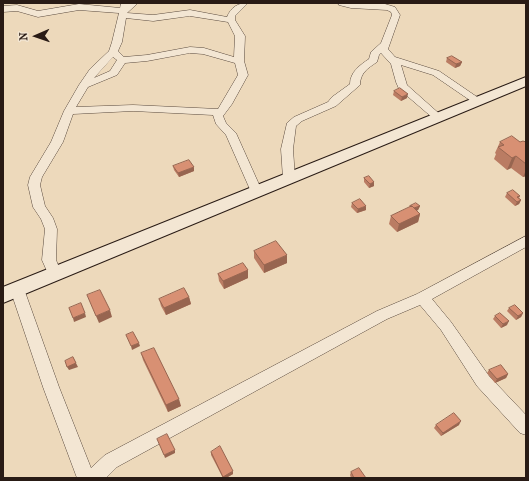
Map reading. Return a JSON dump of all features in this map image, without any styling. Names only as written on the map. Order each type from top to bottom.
[{"type":"main road","points":[[10,292],[526,81]]},
{"type":"street","points":[[55,274],[49,260],[51,229],[47,218],[39,207],[35,194],[34,185],[36,177],[57,142],[69,111],[84,85],[93,71],[113,52],[118,42],[123,10],[134,3]]},
{"type":"street","points":[[244,3],[230,16],[240,36],[239,61],[243,75],[227,104],[218,116],[219,121],[231,133],[256,192]]},
{"type":"street","points":[[342,3],[351,5],[385,5],[395,12],[396,15],[384,49],[396,64],[400,83],[403,87],[438,117]]},
{"type":"street","points":[[3,9],[17,8],[38,14],[45,14],[79,5],[123,10],[153,18],[190,13],[231,20]]},
{"type":"street","points":[[289,178],[287,149],[291,125],[298,119],[332,104],[340,96],[350,90],[355,85],[355,78],[362,68],[374,60],[374,54],[385,44]]},
{"type":"street","points":[[113,52],[122,60],[147,58],[190,50],[204,51],[239,61]]},
{"type":"street","points":[[390,58],[436,73],[478,101]]},
{"type":"street","points":[[84,85],[114,73],[122,60]]},
{"type":"street","points":[[69,111],[133,108],[220,112]]},
{"type":"street","points":[[93,478],[111,461],[382,315],[422,298],[526,241]]},
{"type":"street","points":[[10,292],[51,387],[86,478]]},
{"type":"street","points":[[422,298],[446,326],[483,381],[526,427]]},
{"type":"building","points":[[452,56],[462,62],[456,64],[447,58]]},
{"type":"building","points":[[400,88],[408,94],[402,97],[394,91]]},
{"type":"building","points":[[512,136],[520,142],[526,142],[526,164],[516,156],[512,158],[498,147],[504,145],[500,142]]},
{"type":"building","points":[[189,160],[194,167],[178,173],[173,166]]},
{"type":"building","points":[[369,176],[374,182],[370,184],[364,178]]},
{"type":"building","points":[[513,190],[520,196],[517,197],[521,200],[517,202],[507,193]]},
{"type":"building","points":[[360,199],[366,206],[358,209],[352,203]]},
{"type":"building","points":[[416,203],[420,206],[414,208],[410,206]]},
{"type":"building","points":[[412,206],[420,214],[399,224],[391,216]]},
{"type":"building","points":[[276,241],[287,255],[264,265],[254,251]]},
{"type":"building","points":[[243,263],[248,270],[223,281],[218,274]]},
{"type":"building","points":[[184,288],[189,297],[164,308],[159,299]]},
{"type":"building","points":[[100,290],[110,310],[96,316],[87,295]]},
{"type":"building","points":[[81,303],[85,313],[73,318],[69,308]]},
{"type":"building","points":[[515,305],[523,313],[518,316],[509,308]]},
{"type":"building","points":[[500,313],[509,321],[503,324],[495,316]]},
{"type":"building","points":[[133,332],[139,343],[131,346],[126,335]]},
{"type":"building","points":[[154,348],[179,399],[166,405],[141,353]]},
{"type":"building","points":[[73,357],[76,363],[67,367],[65,361]]},
{"type":"building","points":[[501,365],[508,374],[497,379],[489,370]]},
{"type":"building","points":[[454,413],[461,421],[443,433],[436,425]]},
{"type":"building","points":[[167,434],[175,450],[164,455],[157,439]]},
{"type":"building","points":[[220,446],[233,471],[223,477],[211,452]]},
{"type":"building","points":[[359,468],[366,478],[354,478],[351,472]]}]
